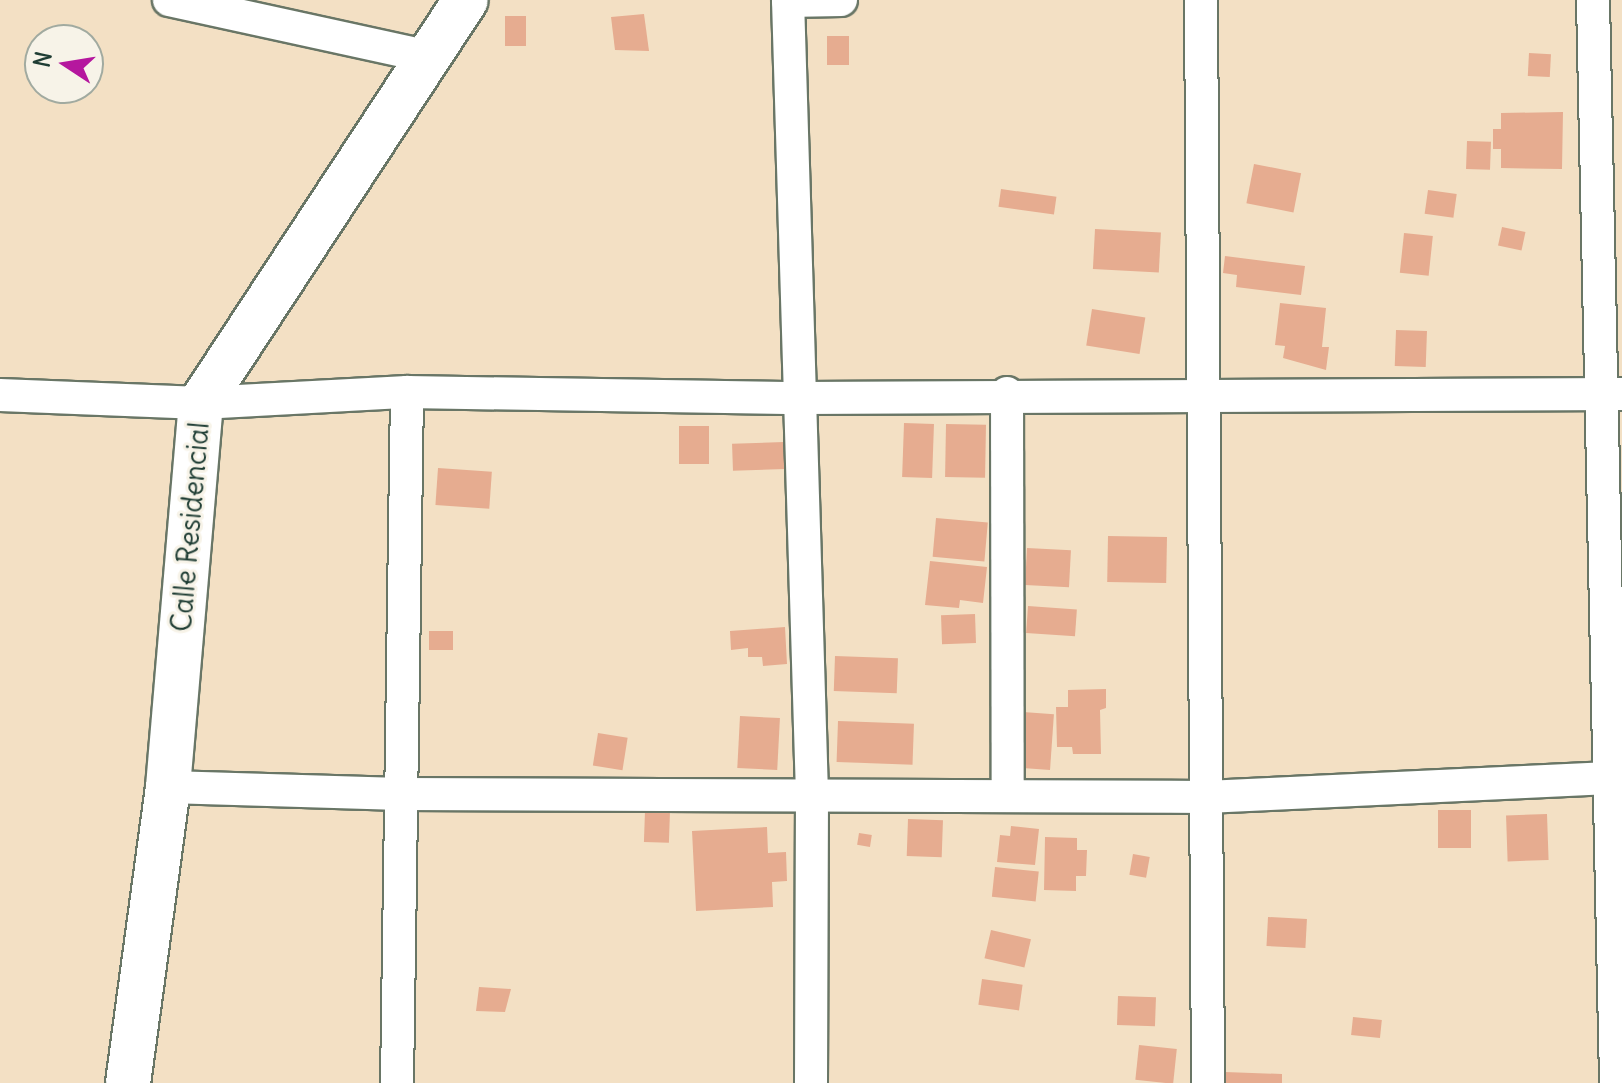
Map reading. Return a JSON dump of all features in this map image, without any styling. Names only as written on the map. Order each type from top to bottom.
[{"type":"main road","name":"Calle Residencial","points":[[128,1083],[168,787],[201,403],[466,0]]},
{"type":"street","points":[[169,0],[430,57]]},
{"type":"street","points":[[811,1083],[812,795],[788,0],[841,0]]},
{"type":"street","points":[[1201,0],[1208,1083]]},
{"type":"street","points":[[1593,0],[1611,394],[1615,718],[1610,778],[1617,833],[1619,991],[1616,1083]]},
{"type":"street","points":[[0,395],[201,403],[407,392],[802,398],[1007,393],[1611,394]]},
{"type":"street","points":[[397,1083],[407,392]]},
{"type":"street","points":[[1007,393],[1008,796]]},
{"type":"street","points":[[168,787],[401,794],[1206,797],[1610,778]]},
{"type":"building","points":[[644,14],[649,51],[615,50],[611,17]]},
{"type":"building","points":[[505,16],[526,16],[526,46],[505,46]]},
{"type":"building","points":[[827,36],[849,36],[849,65],[827,65]]},
{"type":"building","points":[[1529,53],[1551,54],[1550,77],[1528,76]]},
{"type":"building","points":[[1563,112],[1562,169],[1501,168],[1501,149],[1493,149],[1493,129],[1501,129],[1501,113]]},
{"type":"building","points":[[1467,141],[1491,142],[1490,170],[1466,169]]},
{"type":"building","points":[[1254,164],[1301,173],[1293,212],[1246,203]]},
{"type":"building","points":[[1001,189],[1056,197],[1054,215],[998,207]]},
{"type":"building","points":[[1428,190],[1457,194],[1453,218],[1425,214]]},
{"type":"building","points":[[1502,227],[1525,232],[1522,251],[1498,246]]},
{"type":"building","points":[[1095,229],[1161,232],[1159,272],[1093,269]]},
{"type":"building","points":[[1404,233],[1433,236],[1429,276],[1400,273]]},
{"type":"building","points":[[1225,256],[1305,266],[1301,295],[1236,287],[1237,275],[1223,273]]},
{"type":"building","points":[[1280,303],[1326,308],[1322,347],[1329,347],[1326,370],[1283,358],[1285,346],[1275,345]]},
{"type":"building","points":[[1092,309],[1145,317],[1140,354],[1086,346]]},
{"type":"building","points":[[1396,330],[1427,331],[1426,367],[1395,366]]},
{"type":"building","points":[[904,423],[934,424],[932,478],[902,477]]},
{"type":"building","points":[[946,424],[986,425],[985,478],[945,477]]},
{"type":"building","points":[[679,426],[709,426],[709,464],[679,464]]},
{"type":"building","points":[[784,442],[785,469],[733,471],[732,444]]},
{"type":"building","points":[[438,468],[492,472],[489,509],[435,505]]},
{"type":"building","points":[[936,518],[988,523],[984,561],[933,557]]},
{"type":"building","points":[[1108,536],[1167,537],[1166,583],[1107,582]]},
{"type":"building","points":[[1027,548],[1071,550],[1069,587],[1025,585]]},
{"type":"building","points":[[930,561],[987,567],[983,603],[960,600],[959,608],[925,605]]},
{"type":"building","points":[[1028,606],[1077,609],[1075,636],[1026,633]]},
{"type":"building","points":[[975,614],[976,643],[942,644],[941,615]]},
{"type":"building","points":[[785,627],[787,664],[763,666],[762,657],[748,657],[748,648],[731,650],[730,631]]},
{"type":"building","points":[[429,631],[453,631],[453,650],[429,650]]},
{"type":"building","points":[[835,656],[898,658],[897,693],[834,691]]},
{"type":"building","points":[[1106,689],[1106,708],[1100,710],[1101,754],[1073,754],[1072,747],[1057,747],[1056,707],[1068,707],[1068,690]]},
{"type":"building","points":[[1023,712],[1054,714],[1050,770],[1019,768]]},
{"type":"building","points":[[740,716],[780,718],[777,770],[737,768]]},
{"type":"building","points":[[838,721],[914,724],[913,765],[837,762]]},
{"type":"building","points":[[598,733],[628,738],[622,770],[593,766]]},
{"type":"building","points":[[1438,810],[1471,810],[1471,848],[1438,848]]},
{"type":"building","points":[[645,811],[670,812],[669,843],[644,842]]},
{"type":"building","points":[[1547,814],[1549,860],[1508,861],[1506,815]]},
{"type":"building","points":[[908,819],[943,820],[942,857],[907,856]]},
{"type":"building","points":[[1011,826],[1039,829],[1035,865],[997,862],[1000,835],[1010,836]]},
{"type":"building","points":[[767,827],[768,853],[786,852],[787,881],[772,882],[773,907],[696,911],[692,831]]},
{"type":"building","points":[[859,833],[872,835],[870,847],[857,845]]},
{"type":"building","points":[[1045,837],[1077,838],[1077,850],[1087,850],[1086,876],[1076,876],[1076,891],[1044,890]]},
{"type":"building","points":[[1133,854],[1150,857],[1146,878],[1129,875]]},
{"type":"building","points":[[995,867],[1039,872],[1036,901],[992,897]]},
{"type":"building","points":[[1268,917],[1307,919],[1305,948],[1266,946]]},
{"type":"building","points":[[991,930],[1031,939],[1024,967],[984,958]]},
{"type":"building","points":[[982,979],[1023,985],[1019,1010],[978,1005]]},
{"type":"building","points":[[479,987],[511,989],[505,1012],[476,1011]]},
{"type":"building","points":[[1118,996],[1156,997],[1155,1026],[1117,1025]]},
{"type":"building","points":[[1353,1017],[1382,1020],[1380,1038],[1351,1035]]},
{"type":"building","points":[[1139,1045],[1177,1049],[1173,1083],[1135,1080]]},
{"type":"building","points":[[1225,1072],[1282,1074],[1282,1083],[1224,1083]]}]
